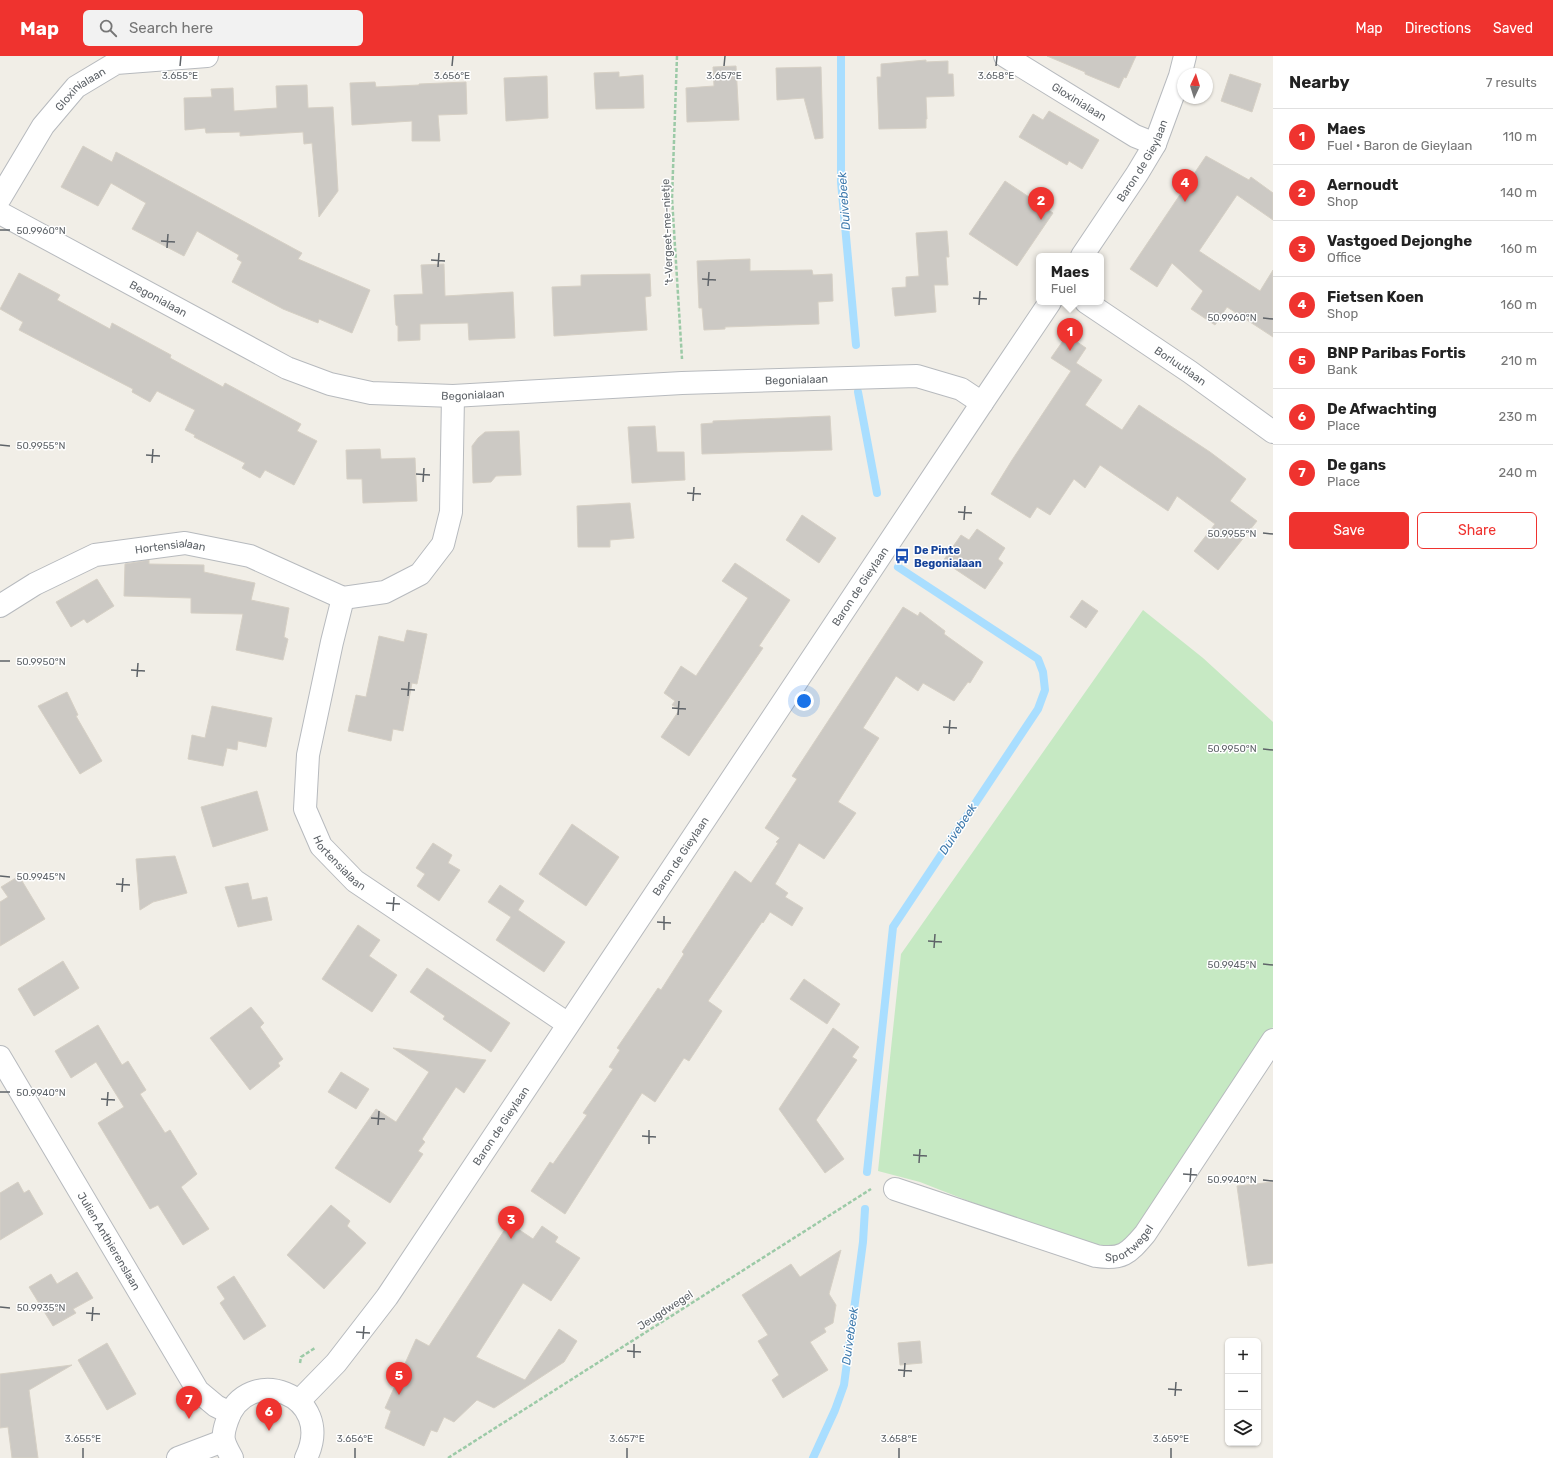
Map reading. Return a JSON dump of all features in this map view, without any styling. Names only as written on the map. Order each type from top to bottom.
[{"type":"street","name":"Gloxinialaan","points":[[0,198],[43,126],[76,87],[116,63],[207,56]]},
{"type":"street","name":"Gloxinialaan","points":[[1005,56],[1135,136],[1155,144]]},
{"type":"street","name":"Baron de Gieylaan","points":[[1084,253],[1137,174],[1155,144],[1180,76],[1185,56]]},
{"type":"street","name":"Begonialaan","points":[[0,213],[287,368],[330,384],[371,393],[453,396],[682,383],[916,376],[961,389],[982,403]]},
{"type":"street","name":"Baron de Gieylaan","points":[[299,1401],[336,1362],[387,1297],[1048,305]]},
{"type":"street","name":"Borluutlaan","points":[[1090,305],[1190,372],[1273,432]]},
{"type":"street","points":[[343,598],[385,592],[420,574],[443,544],[451,512],[453,396]]},
{"type":"street","name":"Hortensialaan","points":[[0,606],[36,584],[95,555],[185,542],[250,556],[343,598],[308,755],[305,809],[321,846],[355,881],[568,1024]]},
{"type":"street","name":"Sportwegel","points":[[895,1189],[1096,1256],[1110,1258],[1122,1256],[1133,1248],[1145,1234],[1273,1040]]},
{"type":"street","name":"Julien Anthierenslaan","points":[[0,1057],[198,1391],[216,1406],[230,1413]]},
{"type":"street","points":[[178,1458],[227,1449],[225,1428],[230,1413],[240,1400],[254,1392],[270,1389],[286,1393],[299,1401],[307,1411],[312,1423],[313,1436],[311,1448],[306,1458]]},
{"type":"path","name":"'t-Vergeet-me-nietje","points":[[676,56],[672,198],[682,383]]},
{"type":"path","name":"Jeugdwegel","points":[[448,1458],[870,1189],[878,1187],[895,1189]]},
{"type":"green space","points":[[1143,610],[1203,658],[1273,722],[1273,1027],[1130,1238],[1118,1248],[1083,1246],[920,1182],[878,1171],[901,954]]},
{"type":"building","points":[[1047,56],[1136,56],[1126,78],[1124,77],[1119,88]]},
{"type":"building","points":[[926,60],[926,62],[948,61],[948,74],[953,74],[954,96],[926,97],[926,128],[879,129],[877,77],[881,77],[881,64]]},
{"type":"building","points":[[736,66],[739,120],[687,122],[686,88],[714,86],[713,67]]},
{"type":"building","points":[[821,67],[823,138],[815,139],[804,98],[777,100],[776,68]]},
{"type":"building","points":[[619,72],[619,77],[643,75],[644,108],[596,109],[594,73]]},
{"type":"building","points":[[1230,74],[1261,84],[1252,112],[1221,101]]},
{"type":"building","points":[[547,76],[548,118],[506,121],[504,78]]},
{"type":"building","points":[[375,82],[376,87],[466,82],[467,114],[438,115],[440,141],[412,141],[412,121],[352,125],[350,83]]},
{"type":"building","points":[[307,85],[308,108],[333,107],[338,191],[319,217],[312,143],[304,144],[303,132],[240,136],[240,132],[206,133],[205,128],[185,130],[184,98],[212,97],[211,89],[233,88],[234,111],[277,108],[276,86]]},
{"type":"building","points":[[1049,111],[1099,140],[1082,169],[1069,161],[1067,165],[1019,137],[1033,114],[1043,120]]},
{"type":"building","points":[[83,146],[112,162],[116,152],[302,253],[298,259],[370,290],[352,333],[319,319],[318,323],[283,309],[232,282],[242,262],[237,259],[239,255],[197,231],[184,256],[132,229],[146,203],[111,183],[98,206],[61,187]]},
{"type":"building","points":[[1206,156],[1249,180],[1251,177],[1273,193],[1273,220],[1237,195],[1199,251],[1260,291],[1273,270],[1273,337],[1227,307],[1215,325],[1191,309],[1203,291],[1172,263],[1157,287],[1130,269]]},
{"type":"building","points":[[1005,181],[1053,213],[1017,266],[969,234]]},
{"type":"building","points":[[947,231],[949,257],[946,257],[948,285],[934,285],[936,312],[895,316],[892,288],[906,287],[906,277],[919,276],[916,233]]},
{"type":"building","points":[[750,259],[750,271],[812,270],[813,275],[832,274],[833,301],[818,302],[819,324],[725,327],[725,329],[704,330],[702,308],[699,308],[697,261]]},
{"type":"building","points":[[444,264],[445,296],[513,292],[515,338],[469,340],[468,323],[420,324],[420,340],[398,341],[398,326],[396,325],[394,295],[423,294],[421,265]]},
{"type":"building","points":[[19,273],[60,295],[57,300],[110,329],[112,323],[171,355],[170,358],[223,387],[225,383],[301,424],[297,431],[317,441],[294,485],[265,470],[260,478],[242,468],[245,463],[194,437],[195,435],[185,430],[195,410],[157,391],[150,402],[132,392],[133,389],[19,330],[23,322],[0,309]]},
{"type":"building","points":[[650,274],[651,296],[645,297],[647,330],[554,336],[552,287],[581,286],[581,275]]},
{"type":"building","points":[[1067,335],[1086,348],[1076,363],[1102,380],[1085,405],[1122,430],[1139,405],[1210,452],[1246,479],[1230,501],[1257,521],[1218,570],[1194,551],[1215,524],[1177,496],[1168,511],[1100,465],[1085,488],[1074,479],[1050,515],[1037,507],[1030,518],[991,494],[1071,371],[1051,358]]},
{"type":"building","points":[[830,416],[832,450],[702,454],[701,424],[713,423],[713,421]]},
{"type":"building","points":[[655,426],[657,452],[684,452],[685,480],[632,483],[628,427]]},
{"type":"building","points":[[519,431],[521,475],[496,476],[491,482],[473,483],[472,446],[478,438],[485,432]]},
{"type":"building","points":[[380,449],[381,459],[415,458],[417,501],[363,503],[362,479],[347,479],[346,450]]},
{"type":"building","points":[[630,503],[634,538],[610,540],[610,547],[578,547],[577,506]]},
{"type":"building","points":[[802,515],[836,538],[819,563],[786,540]]},
{"type":"building","points":[[977,529],[1005,548],[998,559],[1003,563],[985,589],[943,561],[961,535],[969,540]]},
{"type":"building","points":[[149,560],[149,564],[204,565],[204,572],[255,583],[251,600],[289,608],[284,637],[288,639],[283,660],[236,650],[243,614],[191,613],[191,598],[124,596],[125,564]]},
{"type":"building","points":[[735,563],[790,600],[759,646],[763,648],[689,756],[661,737],[680,709],[672,705],[675,701],[664,693],[681,666],[696,676],[748,598],[722,581]]},
{"type":"building","points":[[97,579],[114,606],[87,623],[84,619],[71,627],[56,602]]},
{"type":"building","points":[[1082,600],[1098,611],[1086,628],[1070,617]]},
{"type":"building","points":[[903,607],[918,616],[920,612],[945,631],[944,634],[983,662],[970,683],[968,682],[954,701],[923,683],[918,691],[896,676],[863,728],[879,738],[838,802],[856,813],[824,859],[799,843],[775,884],[788,893],[785,897],[803,908],[792,926],[770,912],[763,923],[762,922],[708,1001],[722,1011],[689,1061],[684,1058],[655,1102],[642,1093],[565,1214],[531,1191],[550,1162],[553,1164],[587,1115],[583,1113],[613,1069],[609,1067],[620,1050],[617,1048],[658,988],[661,990],[684,954],[682,952],[735,871],[751,883],[778,843],[776,842],[780,838],[765,828],[797,779],[792,776]]},
{"type":"building","points":[[407,630],[427,634],[417,684],[412,683],[403,731],[393,729],[391,741],[348,731],[356,695],[366,697],[379,636],[404,642]]},
{"type":"building","points":[[67,692],[78,715],[76,716],[102,761],[80,774],[38,706]]},
{"type":"building","points":[[212,706],[272,718],[266,747],[238,741],[237,750],[227,748],[223,766],[188,759],[192,735],[205,738]]},
{"type":"building","points":[[257,791],[268,830],[213,847],[201,807]]},
{"type":"building","points":[[572,824],[619,857],[586,906],[539,874]]},
{"type":"building","points":[[433,843],[452,855],[448,863],[460,870],[439,901],[417,886],[425,874],[416,868]]},
{"type":"building","points":[[175,856],[187,893],[153,902],[140,910],[136,859]]},
{"type":"building","points":[[19,876],[45,919],[0,946],[0,902],[8,897],[1,887]]},
{"type":"building","points":[[248,883],[252,900],[267,897],[272,920],[238,927],[225,887]]},
{"type":"building","points":[[500,885],[524,901],[518,910],[565,942],[544,972],[496,940],[511,917],[488,902]]},
{"type":"building","points":[[358,925],[380,940],[369,956],[397,975],[372,1012],[322,979]]},
{"type":"building","points":[[63,961],[79,988],[34,1016],[18,989]]},
{"type":"building","points":[[427,968],[510,1023],[491,1052],[443,1019],[445,1016],[410,992]]},
{"type":"building","points":[[804,979],[840,1004],[827,1024],[790,999]]},
{"type":"building","points":[[251,1007],[264,1023],[260,1027],[283,1059],[278,1063],[280,1066],[250,1090],[210,1038]]},
{"type":"building","points":[[98,1025],[122,1065],[128,1061],[146,1090],[140,1094],[165,1133],[170,1130],[197,1174],[181,1187],[209,1229],[183,1245],[158,1205],[150,1209],[98,1123],[124,1107],[96,1062],[71,1078],[55,1051]]},
{"type":"building","points":[[833,1028],[859,1047],[852,1057],[857,1060],[816,1120],[844,1159],[825,1173],[779,1109]]},
{"type":"building","points":[[393,1048],[486,1060],[464,1093],[456,1087],[422,1139],[425,1142],[418,1151],[423,1154],[390,1203],[335,1168],[376,1109],[396,1122],[429,1072]]},
{"type":"building","points":[[341,1072],[369,1089],[356,1109],[328,1092]]},
{"type":"building","points":[[18,1182],[24,1193],[29,1190],[43,1214],[0,1240],[0,1193]]},
{"type":"building","points":[[1273,1182],[1273,1263],[1248,1266],[1237,1186]]},
{"type":"building","points":[[331,1205],[350,1221],[347,1226],[366,1243],[324,1289],[287,1255]]},
{"type":"building","points":[[509,1223],[533,1239],[542,1226],[558,1237],[555,1242],[580,1258],[551,1301],[523,1283],[476,1357],[525,1380],[559,1329],[577,1341],[564,1362],[494,1408],[477,1400],[454,1422],[444,1417],[437,1432],[431,1430],[424,1446],[385,1428],[391,1411],[385,1408],[416,1339],[429,1346]]},
{"type":"building","points":[[841,1250],[829,1294],[836,1305],[833,1323],[824,1328],[826,1332],[810,1342],[828,1370],[783,1398],[772,1380],[779,1375],[758,1341],[768,1335],[742,1295],[791,1264],[800,1277]]},
{"type":"building","points":[[77,1272],[93,1298],[73,1309],[76,1313],[53,1326],[29,1287],[51,1274],[57,1284]]},
{"type":"building","points":[[234,1276],[266,1326],[244,1340],[220,1303],[225,1299],[217,1287]]},
{"type":"building","points":[[920,1341],[922,1363],[900,1365],[898,1343]]},
{"type":"building","points":[[107,1343],[136,1394],[107,1410],[78,1360]]},
{"type":"building","points":[[72,1365],[29,1390],[38,1458],[12,1458],[8,1427],[0,1428],[0,1374]]},
{"type":"waterway","name":"Duivebeek","points":[[841,56],[841,182],[856,345]]},
{"type":"waterway","name":"Duivebeek","points":[[858,392],[877,493]]},
{"type":"waterway","name":"Duivebeek","points":[[867,1172],[893,927],[1038,709],[1045,690],[1043,672],[1038,659],[898,567]]},
{"type":"waterway","name":"Duivebeek","points":[[813,1458],[835,1410],[844,1385],[863,1242],[865,1209]]},
{"type":"place","name":"Fietsen Koen","points":[[1185,202]]},
{"type":"place","name":"Aernoudt","points":[[1041,220]]},
{"type":"place","name":"Maes","points":[[1070,351]]},
{"type":"place","name":"De Pinte Begonialaan","points":[[902,556]]},
{"type":"place","name":"Vastgoed Dejonghe","points":[[511,1239]]},
{"type":"place","name":"BNP Paribas Fortis","points":[[399,1395]]},
{"type":"place","name":"De gans","points":[[189,1419]]},
{"type":"place","name":"De Afwachting","points":[[269,1431]]}]
